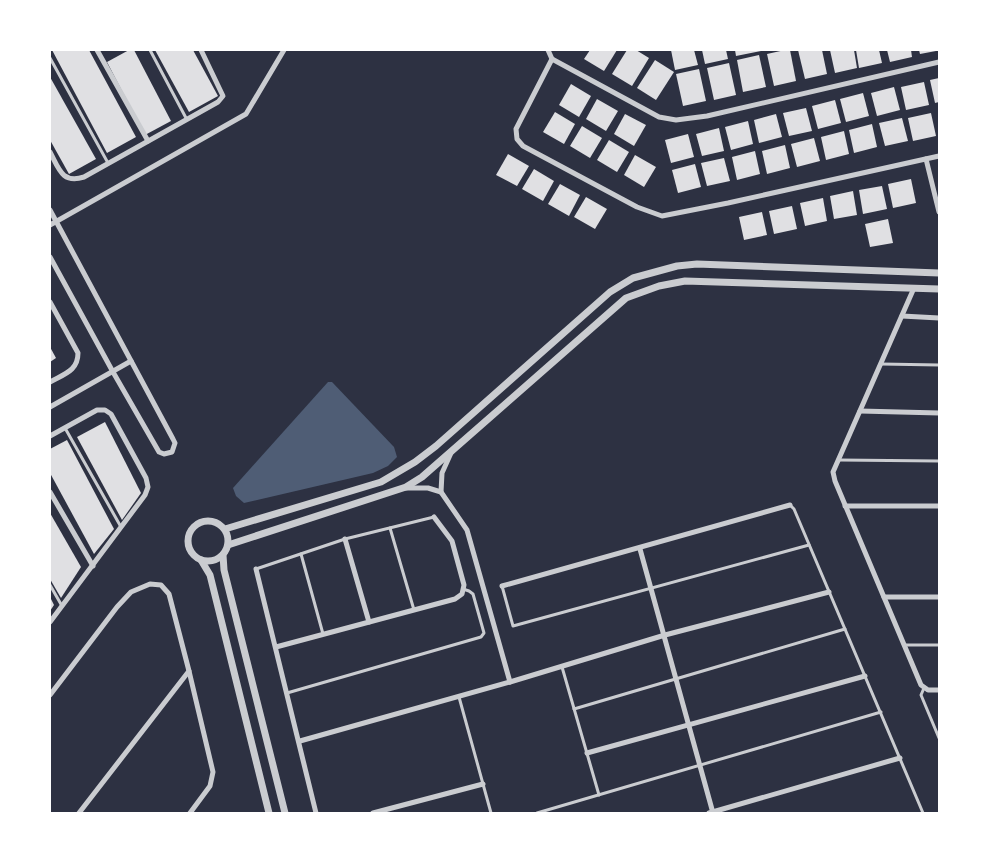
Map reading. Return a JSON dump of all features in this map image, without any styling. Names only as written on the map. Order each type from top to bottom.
[{"type":"street","points":[[105,50],[98,52],[148,141]]},
{"type":"street","points":[[50,152],[60,171],[67,178],[74,181],[84,178],[186,118],[218,102],[224,96],[201,50]]},
{"type":"street","points":[[50,225],[246,114],[284,50]]},
{"type":"street","points":[[548,50],[552,59],[659,117],[676,120],[707,116],[939,62]]},
{"type":"street","points":[[552,59],[516,129],[517,139],[523,146],[593,184],[637,207],[662,216],[939,156]]},
{"type":"street","points":[[926,159],[939,212]]},
{"type":"street","points":[[50,210],[175,443],[172,452],[164,454],[159,452],[50,257]]},
{"type":"street","points":[[225,529],[381,482],[415,462],[436,446],[610,292],[633,278],[676,266],[697,264],[939,273]]},
{"type":"street","points":[[228,545],[402,488],[422,477],[626,298],[659,286],[685,281],[939,289]]},
{"type":"street","points":[[914,288],[839,460],[834,477],[904,645],[924,688],[939,690]]},
{"type":"street","points":[[50,302],[78,353],[78,362],[71,370],[50,382]]},
{"type":"street","points":[[902,316],[939,318]]},
{"type":"street","points":[[50,407],[131,361]]},
{"type":"street","points":[[50,436],[97,410],[104,410],[110,414],[146,478],[148,487],[145,495],[122,529],[50,622]]},
{"type":"street","points":[[860,412],[939,413]]},
{"type":"street","points":[[451,453],[442,473],[441,492],[467,530],[510,682]]},
{"type":"street","points":[[402,488],[428,488],[441,492]]},
{"type":"street","points":[[50,492],[93,566]]},
{"type":"street","points":[[502,586],[640,549],[790,505]]},
{"type":"street","points":[[845,506],[939,506]]},
{"type":"street","points":[[276,648],[455,599],[462,594],[464,585],[452,541],[434,517]]},
{"type":"street","points":[[201,560],[213,560],[223,554],[228,545],[228,536],[225,529],[214,522],[201,522],[191,532],[189,545],[195,556],[201,560],[210,576],[269,813]]},
{"type":"street","points":[[345,539],[369,622]]},
{"type":"street","points":[[640,549],[712,813],[900,758]]},
{"type":"street","points":[[223,554],[224,570],[285,813]]},
{"type":"street","points":[[256,569],[300,741],[316,813]]},
{"type":"street","points":[[50,695],[117,607],[131,592],[150,584],[161,585],[169,594],[213,772],[210,786],[190,813]]},
{"type":"street","points":[[300,741],[665,636],[829,592]]},
{"type":"street","points":[[884,597],[939,597]]},
{"type":"street","points":[[80,813],[189,671]]},
{"type":"street","points":[[587,754],[865,676]]},
{"type":"street","points":[[373,813],[483,784]]},
{"type":"lane","points":[[150,50],[186,118]]},
{"type":"lane","points":[[50,58],[109,164]]},
{"type":"lane","points":[[881,364],[939,365]]},
{"type":"lane","points":[[65,428],[122,529]]},
{"type":"lane","points":[[839,460],[939,461]]},
{"type":"lane","points":[[790,505],[794,509],[923,813]]},
{"type":"lane","points":[[256,569],[345,539],[434,517]]},
{"type":"lane","points":[[390,528],[414,610]]},
{"type":"lane","points":[[502,586],[513,626],[809,545]]},
{"type":"lane","points":[[301,554],[323,634]]},
{"type":"lane","points":[[50,585],[62,606]]},
{"type":"lane","points":[[287,693],[481,637],[484,633],[473,594],[463,589]]},
{"type":"lane","points":[[574,709],[845,629]]},
{"type":"lane","points":[[904,645],[939,645]]},
{"type":"lane","points":[[562,666],[599,795]]},
{"type":"lane","points":[[924,688],[921,695],[939,738]]},
{"type":"lane","points":[[459,696],[491,813]]},
{"type":"lane","points":[[537,813],[880,712]]},
{"type":"lane","points":[[556,808],[557,813]]},
{"type":"water","points":[[328,382],[332,382],[394,447],[397,457],[388,466],[373,473],[244,503],[236,496],[233,488]]},
{"type":"building","points":[[52,50],[89,50],[136,137],[107,153]]},
{"type":"building","points":[[129,50],[134,50],[171,121],[145,135],[107,62]]},
{"type":"building","points":[[155,50],[193,50],[218,96],[189,112]]},
{"type":"building","points":[[590,50],[617,50],[604,71],[584,59]]},
{"type":"building","points":[[627,50],[636,50],[649,58],[632,86],[612,74]]},
{"type":"building","points":[[671,50],[694,50],[698,65],[675,70]]},
{"type":"building","points":[[702,50],[726,50],[728,59],[705,64]]},
{"type":"building","points":[[735,50],[761,50],[761,51],[736,56]]},
{"type":"building","points":[[790,50],[796,81],[774,86],[767,54]]},
{"type":"building","points":[[798,50],[822,50],[827,74],[805,79]]},
{"type":"building","points":[[830,50],[854,50],[857,68],[835,73]]},
{"type":"building","points":[[856,50],[879,50],[882,63],[859,68]]},
{"type":"building","points":[[887,50],[911,50],[912,57],[890,62]]},
{"type":"building","points":[[919,50],[936,50],[936,51],[920,54]]},
{"type":"building","points":[[759,55],[766,87],[743,92],[737,60]]},
{"type":"building","points":[[655,60],[674,72],[656,100],[637,88]]},
{"type":"building","points":[[729,63],[736,95],[714,100],[707,68]]},
{"type":"building","points":[[699,69],[706,101],[683,106],[676,74]]},
{"type":"building","points":[[50,77],[96,159],[69,174],[50,140]]},
{"type":"building","points":[[939,78],[939,102],[935,103],[930,80]]},
{"type":"building","points":[[924,82],[929,105],[906,110],[901,87]]},
{"type":"building","points":[[571,84],[591,96],[579,117],[559,105]]},
{"type":"building","points":[[894,87],[900,110],[877,116],[871,93]]},
{"type":"building","points":[[863,93],[869,116],[846,122],[840,99]]},
{"type":"building","points":[[597,99],[618,111],[606,131],[586,119]]},
{"type":"building","points":[[835,100],[841,123],[818,129],[812,106]]},
{"type":"building","points":[[806,108],[812,131],[789,136],[783,113]]},
{"type":"building","points":[[555,112],[575,124],[564,144],[543,132]]},
{"type":"building","points":[[931,113],[936,136],[913,141],[908,118]]},
{"type":"building","points":[[625,114],[646,125],[634,146],[614,134]]},
{"type":"building","points":[[776,114],[782,137],[759,143],[754,120]]},
{"type":"building","points":[[902,118],[908,141],[885,146],[879,123]]},
{"type":"building","points":[[748,121],[753,144],[731,150],[725,127]]},
{"type":"building","points":[[872,124],[877,147],[854,153],[849,130]]},
{"type":"building","points":[[582,126],[602,138],[590,158],[570,146]]},
{"type":"building","points":[[719,128],[724,151],[702,156],[696,134]]},
{"type":"building","points":[[844,131],[849,154],[826,160],[821,137]]},
{"type":"building","points":[[688,134],[694,157],[671,163],[665,140]]},
{"type":"building","points":[[814,138],[820,161],[797,167],[791,144]]},
{"type":"building","points":[[609,140],[629,152],[617,172],[597,160]]},
{"type":"building","points":[[785,145],[790,168],[767,174],[762,151]]},
{"type":"building","points":[[755,151],[760,174],[737,180],[732,157]]},
{"type":"building","points":[[508,154],[529,166],[517,186],[496,175]]},
{"type":"building","points":[[635,155],[656,167],[644,187],[624,175]]},
{"type":"building","points":[[724,158],[730,181],[707,186],[701,163]]},
{"type":"building","points":[[695,164],[701,187],[678,193],[672,170]]},
{"type":"building","points":[[534,169],[554,181],[543,201],[522,189]]},
{"type":"building","points":[[911,179],[916,203],[893,208],[888,184]]},
{"type":"building","points":[[560,184],[580,195],[569,216],[548,204]]},
{"type":"building","points":[[882,186],[887,209],[863,214],[859,190]]},
{"type":"building","points":[[853,191],[857,215],[834,219],[830,196]]},
{"type":"building","points":[[586,197],[607,209],[595,229],[574,217]]},
{"type":"building","points":[[823,198],[827,221],[805,226],[800,203]]},
{"type":"building","points":[[792,206],[797,229],[774,234],[769,211]]},
{"type":"building","points":[[762,212],[767,235],[744,240],[739,217]]},
{"type":"building","points":[[888,219],[893,243],[870,247],[865,224]]},
{"type":"building","points":[[50,347],[56,358],[50,362]]},
{"type":"building","points":[[105,422],[141,493],[122,520],[77,437]]},
{"type":"building","points":[[67,440],[114,529],[94,554],[50,473],[50,449]]},
{"type":"building","points":[[50,513],[81,567],[61,598],[50,579]]},
{"type":"building","points":[[50,597],[54,605],[50,611]]}]
